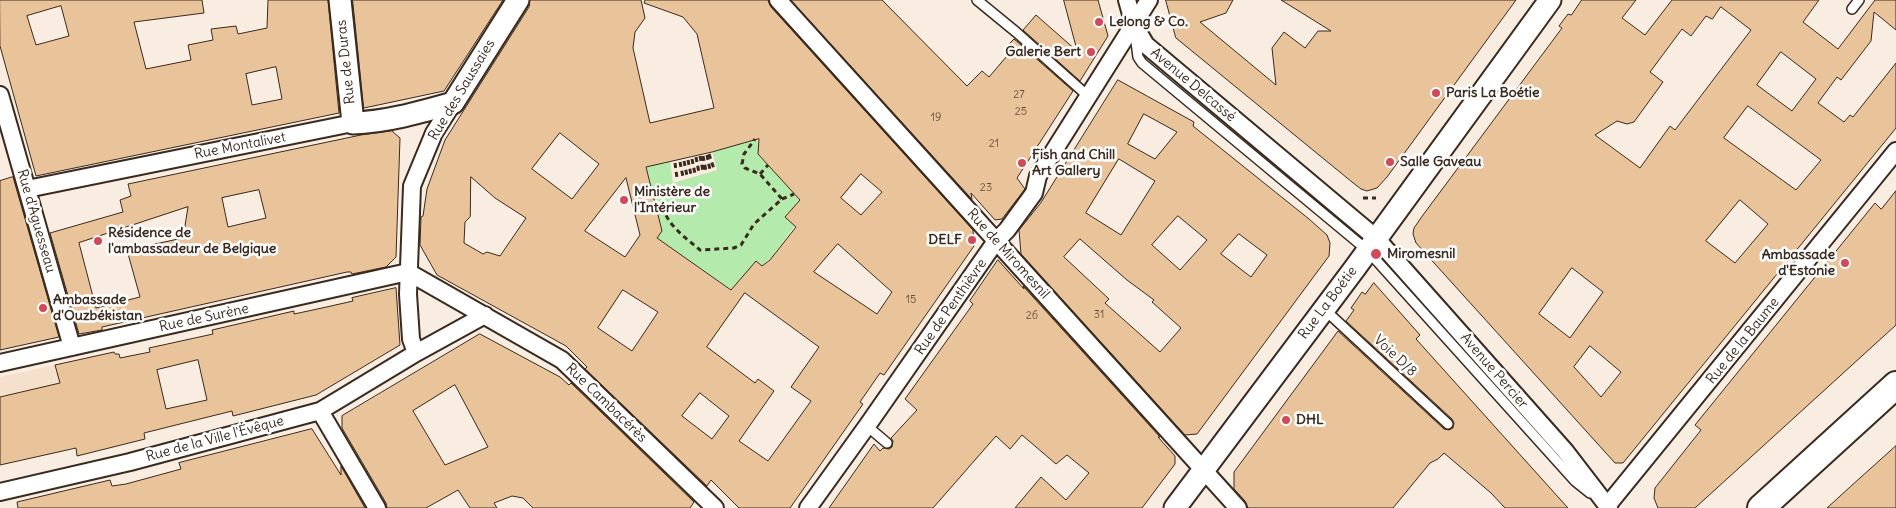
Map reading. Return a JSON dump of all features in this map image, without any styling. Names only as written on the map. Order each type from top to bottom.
[{"type":"main road","points":[[1761,508],[1896,385]]},
{"type":"street","name":"Rue de Duras","points":[[340,0],[353,123]]},
{"type":"street","name":"Rue des Saussaies","points":[[416,353],[411,338],[408,272],[412,186],[434,133],[518,0]]},
{"type":"street","name":"Rue de Miromesnil","points":[[778,0],[1238,508]]},
{"type":"street","name":"Avenue Delcassé","points":[[1127,0],[1134,24],[1146,46],[1372,244]]},
{"type":"street","name":"Rue de Penthièvre","points":[[808,508],[996,241],[1007,230],[1034,193],[1038,176],[1149,0]]},
{"type":"street","name":"Rue La Boétie","points":[[1175,508],[1372,244],[1550,0]]},
{"type":"street","name":"Rue d'Aguesseau","points":[[0,95],[72,347]]},
{"type":"street","name":"Rue Montalivet","points":[[27,189],[353,123],[423,111],[453,103]]},
{"type":"street","name":"Rue de la Baume","points":[[1608,507],[1896,151]]},
{"type":"street","name":"Avenue Percier","points":[[1372,244],[1566,452],[1608,507]]},
{"type":"street","name":"Rue Cambacérès","points":[[408,272],[562,360],[715,508]]},
{"type":"street","name":"Rue de Surène","points":[[0,363],[408,272]]},
{"type":"street","name":"Rue de la Ville l'Évêque","points":[[0,492],[130,462],[320,411],[416,353],[485,315]]},
{"type":"street","points":[[320,411],[377,508]]},
{"type":"lane","points":[[976,0],[1016,32],[1089,97]]},
{"type":"lane","points":[[1852,9],[1859,0]]},
{"type":"lane","name":"Voie D/8","points":[[1324,309],[1448,424]]},
{"type":"lane","points":[[867,426],[887,443]]},
{"type":"path","points":[[755,139],[744,154],[742,164],[745,168],[760,174],[782,199]]},
{"type":"path","points":[[706,171],[703,156],[706,171]]},
{"type":"path","points":[[689,176],[686,160],[689,176]]},
{"type":"path","points":[[675,163],[677,178]]},
{"type":"path","points":[[760,174],[768,165]]},
{"type":"path","points":[[663,207],[672,224],[700,250],[727,249],[741,244],[754,224],[782,199],[794,194]]},
{"type":"path","points":[[1363,198],[1376,198]]},
{"type":"shaded area","points":[[55,365],[76,448],[0,465],[0,377]]},
{"type":"green space","points":[[752,135],[759,143],[758,154],[800,200],[785,217],[795,226],[774,254],[774,263],[769,259],[762,266],[756,261],[738,294],[657,238],[662,230],[648,173],[645,174],[642,162],[670,161],[673,183],[717,170],[712,151]]},
{"type":"building","points":[[0,0],[202,0],[204,13],[134,22],[146,69],[191,60],[188,45],[213,40],[211,29],[236,26],[238,34],[267,28],[268,0],[328,0],[339,113],[36,176],[0,46]],"holes":[[[61,6],[69,36],[36,45],[27,16]],[[276,67],[282,99],[252,105],[246,74]]]},
{"type":"building","points":[[353,0],[503,0],[444,91],[364,108]]},
{"type":"building","points":[[530,0],[641,0],[645,18],[635,32],[633,48],[650,123],[714,108],[697,34],[683,17],[644,3],[645,0],[768,0],[771,7],[973,230],[974,246],[884,375],[880,373],[860,402],[863,404],[790,508],[739,508],[711,480],[707,486],[585,369],[587,367],[566,346],[437,275],[420,245],[421,217],[423,216],[427,189],[445,140],[529,7]],"holes":[[[560,133],[599,164],[572,199],[532,169]],[[759,139],[758,154],[800,200],[785,217],[796,227],[770,260],[762,266],[756,261],[731,290],[657,238],[662,231],[646,167]],[[861,174],[882,192],[861,215],[841,198]],[[471,177],[495,198],[526,218],[500,256],[487,252],[483,254],[464,243],[465,222],[470,217]],[[626,178],[640,235],[625,257],[585,231]],[[838,244],[892,292],[877,314],[814,272]],[[623,290],[658,312],[632,351],[598,328]],[[745,293],[819,347],[791,387],[811,401],[768,461],[739,441],[774,391],[758,379],[755,383],[707,347]],[[700,393],[729,416],[712,439],[682,416]]]},
{"type":"building","points":[[791,0],[882,0],[967,86],[982,71],[989,77],[1013,49],[1008,45],[1014,39],[1073,91],[1017,178],[1025,189],[1002,219],[995,220],[971,193],[972,199]]},
{"type":"building","points":[[1064,0],[1098,0],[1108,36],[1080,81],[1023,30],[1036,15],[1077,51]]},
{"type":"building","points":[[1166,0],[1233,0],[1226,13],[1200,22],[1276,85],[1272,48],[1284,32],[1305,48],[1318,31],[1331,31],[1281,0],[1516,0],[1387,177],[1377,188],[1367,191],[1352,182],[1176,38]]},
{"type":"building","points":[[1582,0],[1636,0],[1622,18],[1645,35],[1672,0],[1819,0],[1803,22],[1838,49],[1875,0],[1896,0],[1896,30],[1874,12],[1871,41],[1841,80],[1837,77],[1818,103],[1844,122],[1850,115],[1853,117],[1896,63],[1896,128],[1623,463],[1615,463],[1416,243],[1413,234],[1414,228],[1423,215],[1562,28],[1559,26],[1568,14],[1571,15]],"holes":[[[1721,7],[1751,30],[1675,130],[1670,126],[1640,168],[1595,135],[1617,121],[1627,124],[1634,122],[1663,82],[1650,72],[1682,29],[1691,36],[1706,16],[1712,19]],[[1781,52],[1816,79],[1792,111],[1757,85]],[[1748,106],[1821,160],[1796,190],[1724,138]],[[1740,200],[1768,224],[1735,263],[1706,241]],[[1572,268],[1603,292],[1570,338],[1539,314]],[[1590,346],[1621,372],[1601,397],[1574,367]]]},
{"type":"building","points":[[1118,80],[1194,122],[1193,126],[1327,235],[1330,243],[1329,256],[1197,434],[1185,435],[1021,254],[1019,230],[1040,204]],"holes":[[[1144,114],[1177,132],[1155,159],[1128,144]],[[1119,159],[1155,181],[1121,235],[1086,213]],[[1178,216],[1207,240],[1180,270],[1152,245]],[[1239,234],[1267,255],[1251,277],[1221,254]],[[1080,239],[1127,280],[1154,300],[1152,302],[1181,328],[1160,352],[1105,303],[1109,299],[1064,257]]]},
{"type":"building","points":[[392,131],[400,138],[396,257],[386,267],[352,274],[347,272],[102,327],[102,330],[79,334],[50,233],[123,212],[120,200],[131,196],[128,184],[361,135]],"holes":[[[259,190],[266,218],[228,227],[222,198]],[[188,207],[183,238],[127,250],[140,297],[96,308],[79,243]]]},
{"type":"building","points":[[13,177],[59,337],[0,350],[0,181]]},
{"type":"building","points":[[1896,191],[1896,325],[1695,508],[1658,508],[1654,498],[1655,488],[1701,430],[1695,425],[1875,203],[1881,209]]},
{"type":"building","points":[[998,260],[1160,437],[1158,437],[1175,456],[1175,464],[1142,508],[1015,508],[1041,477],[1066,500],[1089,473],[1067,455],[1056,464],[1022,435],[1010,449],[996,436],[933,508],[829,508],[874,444],[880,451],[883,448],[889,449],[892,447],[893,441],[891,438],[917,410],[905,399],[973,304],[970,301]]},
{"type":"building","points":[[1374,283],[1420,335],[1416,339],[1568,508],[1505,508],[1491,493],[1444,453],[1430,463],[1393,508],[1248,508],[1245,501],[1234,489],[1234,472],[1338,331],[1444,429],[1449,430],[1453,428],[1454,423],[1452,419],[1346,321],[1354,310],[1351,308],[1362,292],[1365,294]]},
{"type":"building","points":[[396,288],[400,345],[316,395],[233,416],[232,411],[144,433],[145,439],[77,456],[76,448],[0,465],[0,397],[60,383],[55,365],[114,352],[119,354],[120,358],[150,352],[149,348],[213,334],[212,330],[294,311],[294,314],[353,301],[352,298]],"holes":[[[198,360],[207,400],[166,409],[157,370]]]},
{"type":"building","points":[[480,334],[560,377],[569,385],[571,383],[694,502],[690,508],[533,508],[523,498],[512,496],[494,503],[497,508],[470,508],[458,490],[426,508],[387,508],[386,503],[342,428],[342,416]],"holes":[[[455,385],[488,447],[445,465],[413,411]]]},
{"type":"building","points":[[312,429],[341,475],[341,466],[365,508],[18,508],[17,502],[110,480],[112,486],[126,484],[181,469],[179,463]]},
{"type":"building","points":[[1896,446],[1896,508],[1827,508],[1850,487]]},
{"type":"place","name":"Lelong & Co.","points":[[1099,22]]},
{"type":"place","name":"Galerie Bert","points":[[1091,52]]},
{"type":"place","name":"Paris La Boétie","points":[[1436,93]]},
{"type":"place","name":"Salle Gaveau","points":[[1390,162]]},
{"type":"place","name":"Fish and Chill Art Gallery","points":[[1022,163]]},
{"type":"place","name":"Ministère de l'Intérieur","points":[[624,200]]},
{"type":"place","name":"DELF","points":[[972,240]]},
{"type":"place","name":"Résidence de l'ambassadeur de Belgique","points":[[98,241]]},
{"type":"place","name":"Miromesnil","points":[[1376,254]]},
{"type":"place","name":"Ambassade d'Estonie","points":[[1845,263]]},
{"type":"place","name":"Ambassade d'Ouzbékistan","points":[[43,308]]},
{"type":"place","name":"DHL","points":[[1286,420]]}]
